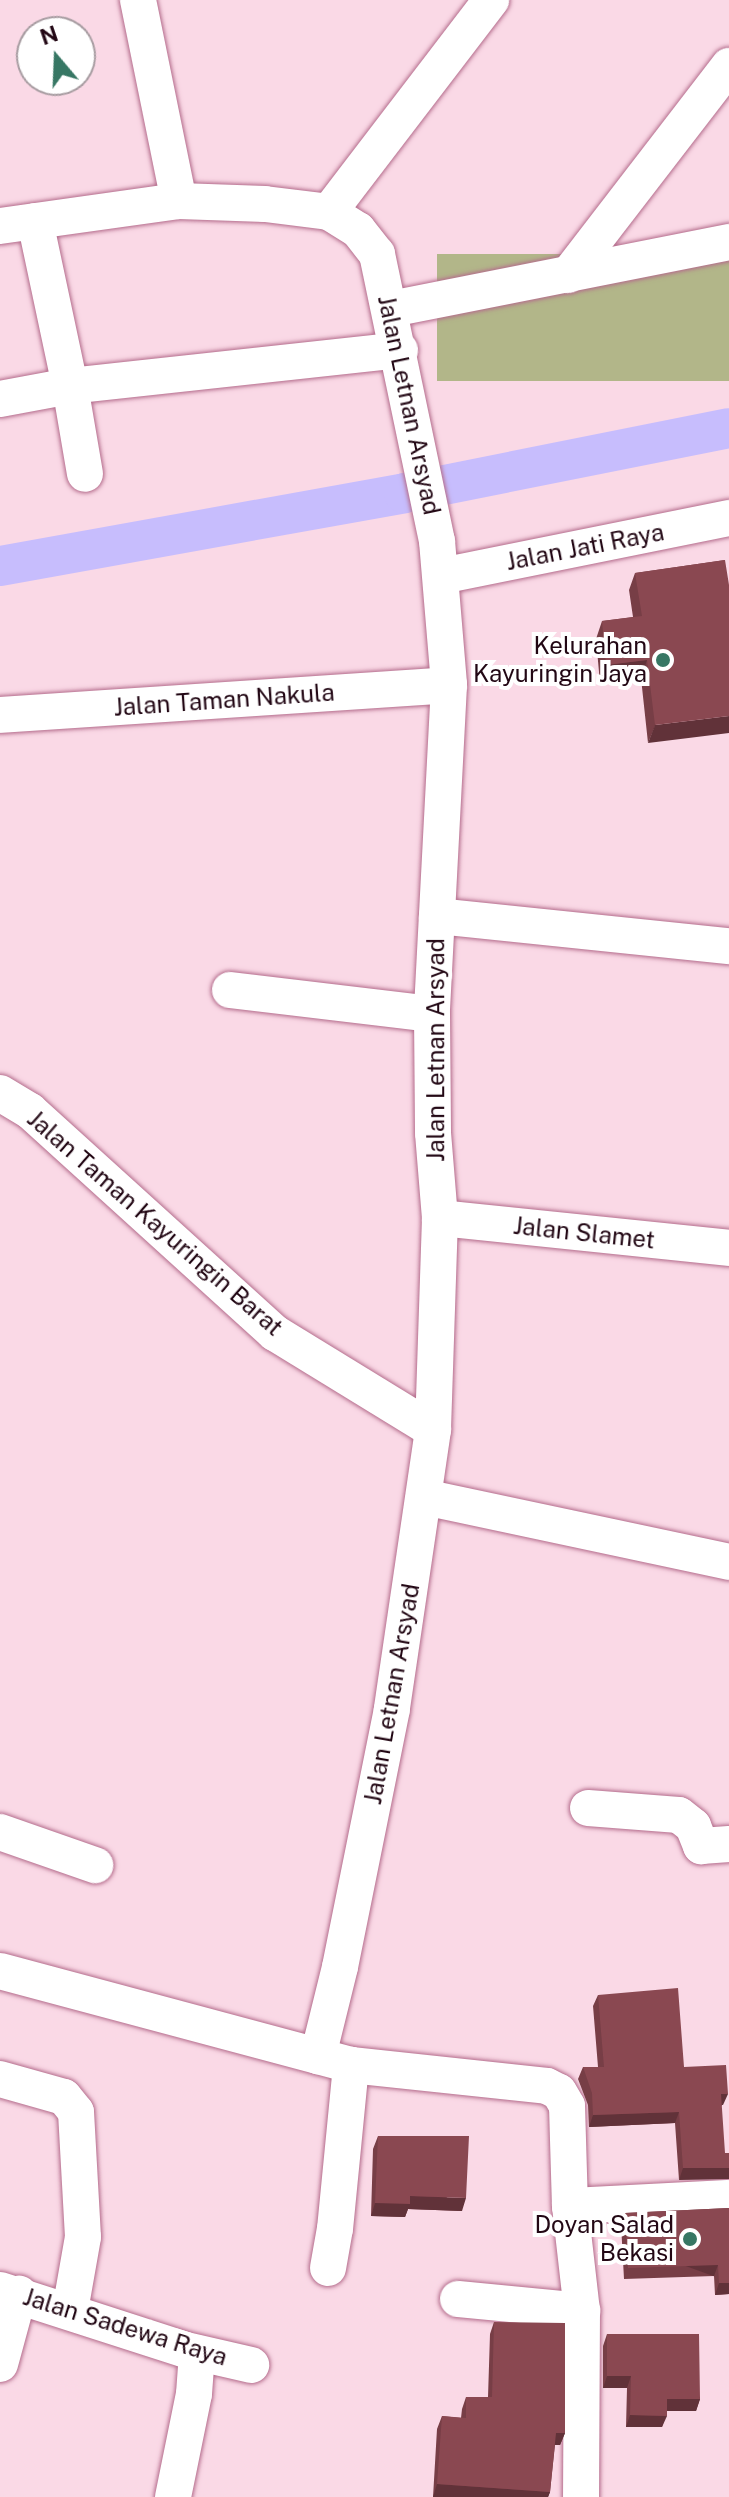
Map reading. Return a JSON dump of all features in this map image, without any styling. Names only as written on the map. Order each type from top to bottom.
[{"type":"street","points":[[138,0],[179,201]]},
{"type":"street","points":[[329,212],[491,0]]},
{"type":"street","points":[[568,275],[729,66]]},
{"type":"street","name":"Jalan Letnan Arsyad","points":[[17,223],[179,201],[265,204],[329,212],[358,230],[377,254],[391,309],[439,558],[449,685],[432,1014],[433,1133],[440,1218],[433,1430],[392,1709],[340,1967],[334,2061],[335,2229],[328,2268]]},
{"type":"street","points":[[17,223],[70,386],[85,474]]},
{"type":"street","points":[[391,309],[729,242]]},
{"type":"street","points":[[0,399],[70,386],[400,350]]},
{"type":"street","name":"Jalan Jati Raya","points":[[439,558],[729,518]]},
{"type":"street","name":"Jalan Taman Nakula","points":[[0,715],[449,685]]},
{"type":"street","points":[[437,916],[729,946]]},
{"type":"street","points":[[230,990],[432,1014]]},
{"type":"street","name":"Jalan Taman Kayuringin Barat","points":[[0,1093],[30,1111],[275,1333],[433,1430]]},
{"type":"street","name":"Jalan Slamet","points":[[440,1218],[729,1248]]},
{"type":"street","points":[[424,1497],[729,1562]]},
{"type":"street","points":[[588,1808],[679,1815],[693,1826],[701,1846],[729,1844]]},
{"type":"street","points":[[0,1832],[95,1865]]},
{"type":"street","points":[[0,1971],[334,2061],[556,2089],[567,2106],[570,2206],[582,2311],[581,2497]]},
{"type":"street","points":[[0,2079],[64,2097],[76,2112],[83,2237],[70,2311]]},
{"type":"street","points":[[570,2206],[729,2198]]},
{"type":"street","points":[[0,2364],[9,2292]]},
{"type":"street","name":"Jalan Sadewa Raya","points":[[9,2292],[197,2353],[251,2365]]},
{"type":"street","points":[[458,2299],[582,2311]]},
{"type":"street","points":[[173,2497],[194,2394],[197,2353]]},
{"type":"green space","points":[[437,254],[729,254],[729,381],[437,381]]},
{"type":"building","name":"Kelurahan Kayuringin Jaya","points":[[725,560],[729,585],[729,716],[655,725],[647,660],[606,665],[602,621],[642,616],[635,573]]},
{"type":"building","points":[[678,1988],[684,2067],[726,2065],[728,2094],[721,2094],[729,2168],[683,2168],[679,2112],[593,2115],[592,2093],[583,2067],[604,2067],[598,1995]]},
{"type":"building","points":[[378,2136],[469,2136],[466,2198],[410,2196],[410,2204],[375,2203]]},
{"type":"building","points":[[729,2208],[729,2283],[719,2283],[718,2265],[628,2268],[625,2213]]},
{"type":"building","points":[[494,2322],[565,2323],[565,2433],[556,2433],[550,2492],[437,2484],[442,2416],[466,2418],[466,2397],[492,2397]]},
{"type":"building","points":[[607,2334],[699,2334],[700,2399],[667,2399],[667,2416],[630,2415],[631,2376],[607,2376]]},
{"type":"waterway","points":[[0,566],[404,493],[729,428]]},
{"type":"place","name":"Kelurahan Kayuringin Jaya","points":[[663,660]]},
{"type":"place","name":"Doyan Salad Bekasi","points":[[690,2239]]}]
